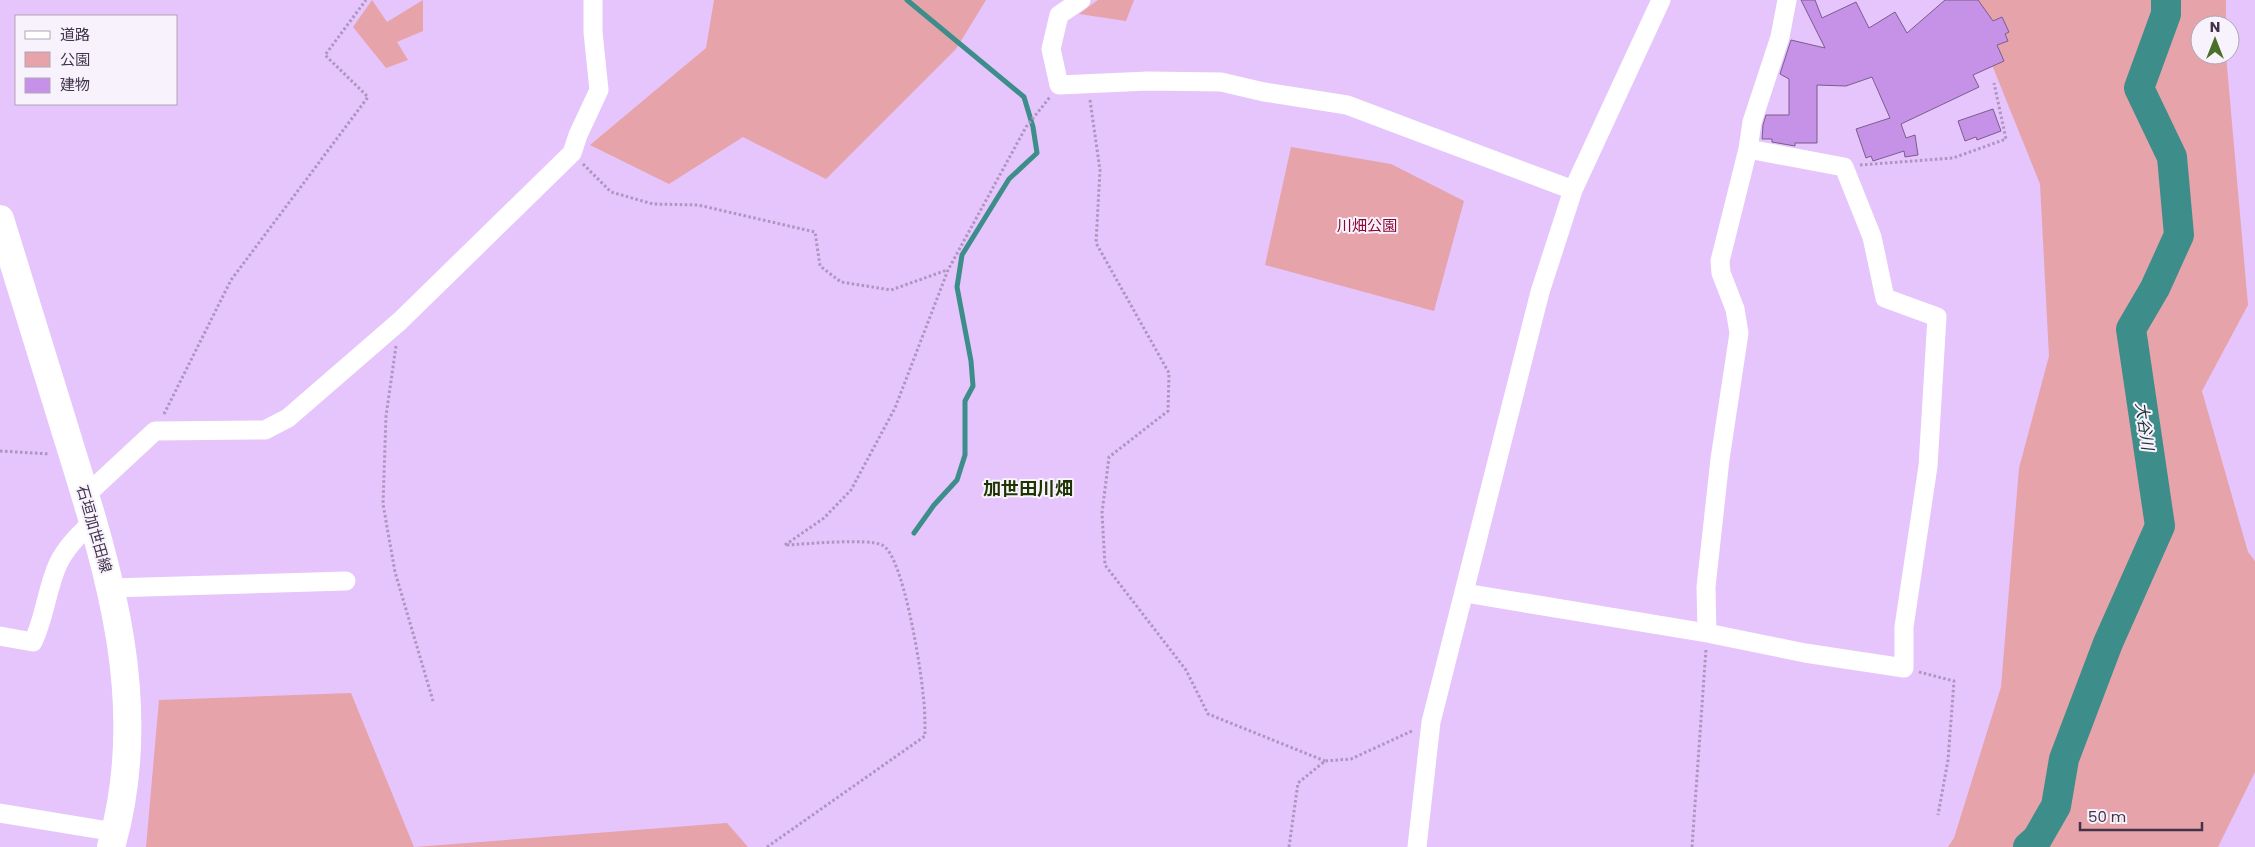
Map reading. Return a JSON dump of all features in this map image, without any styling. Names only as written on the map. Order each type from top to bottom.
[{"type":"main road","name":"石垣加世田線","points":[[0,219],[93,522],[111,588],[126,666],[128,747],[113,840]]},
{"type":"street","points":[[85,496],[155,432],[265,430],[288,418],[400,321],[572,153],[578,135],[599,90],[593,32],[593,0]]},
{"type":"street","points":[[1081,0],[1059,15],[1051,49],[1059,85],[1148,81],[1221,82],[1264,92],[1347,105],[1573,190]]},
{"type":"street","points":[[1417,847],[1431,722],[1540,292],[1573,190],[1661,0]]},
{"type":"street","points":[[1707,633],[1706,587],[1720,459],[1739,332],[1735,308],[1721,273],[1720,261],[1748,149],[1752,122],[1780,37],[1788,0]]},
{"type":"street","points":[[1465,593],[1707,633],[1805,653],[1904,668],[1904,627],[1928,466],[1937,317],[1885,298],[1872,237],[1844,167],[1748,149]]},
{"type":"street","points":[[0,636],[34,642],[41,626],[58,564],[76,536],[93,522]]},
{"type":"street","points":[[111,588],[346,581]]},
{"type":"street","points":[[0,812],[113,840]]},
{"type":"path","points":[[155,432],[232,280],[368,97],[325,55],[366,0]]},
{"type":"path","points":[[1844,167],[1953,158],[2006,139],[1994,83]]},
{"type":"path","points":[[1088,84],[1100,170],[1096,243],[1169,373],[1168,411],[1109,457],[1102,513],[1105,565],[1186,670],[1208,714],[1325,761],[1351,759],[1431,722]]},
{"type":"path","points":[[767,847],[925,736],[924,694],[918,653],[902,584],[888,548],[881,544],[847,542],[785,545],[824,518],[851,490],[895,408],[948,270],[1026,127],[1059,85]]},
{"type":"path","points":[[572,153],[611,192],[653,204],[698,205],[815,232],[820,266],[841,282],[891,290],[948,270]]},
{"type":"path","points":[[400,321],[386,416],[383,504],[395,572],[433,701]]},
{"type":"path","points":[[0,451],[73,455]]},
{"type":"path","points":[[1692,847],[1707,633]]},
{"type":"path","points":[[1904,668],[1954,681],[1948,760],[1938,816]]},
{"type":"path","points":[[1289,847],[1298,783],[1325,761]]},
{"type":"green space","points":[[372,0],[387,22],[423,0],[423,31],[397,42],[408,60],[386,68],[353,27]]},
{"type":"green space","points":[[714,0],[986,0],[956,49],[826,179],[743,137],[669,184],[590,145],[706,48]]},
{"type":"green space","points":[[1098,0],[1134,0],[1126,21],[1079,14]]},
{"type":"green space","points":[[1971,0],[2226,0],[2226,15],[2190,15],[2190,65],[2227,65],[2248,305],[2202,391],[2248,552],[2255,561],[2255,772],[2218,847],[1948,847],[1954,838],[2001,687],[2019,468],[2049,356],[2040,184],[1988,55]]},
{"type":"green space","name":"川畑公園","points":[[1291,147],[1391,164],[1464,201],[1434,311],[1265,265]]},
{"type":"green space","points":[[351,693],[414,847],[146,847],[159,700]]},
{"type":"green space","points":[[727,823],[748,847],[415,847]]},
{"type":"building","points":[[1801,0],[1815,0],[1822,18],[1856,2],[1869,28],[1895,12],[1907,33],[1945,0],[1978,0],[1993,21],[2002,17],[2009,32],[2005,34],[2008,41],[1997,45],[2004,61],[1973,75],[1979,87],[1901,124],[1906,138],[1915,135],[1918,155],[1905,157],[1904,151],[1873,161],[1871,156],[1866,158],[1856,129],[1890,118],[1872,77],[1846,86],[1817,85],[1817,143],[1795,143],[1795,146],[1772,142],[1772,139],[1762,139],[1766,115],[1789,115],[1789,79],[1780,74],[1791,40],[1825,48]]},
{"type":"building","points":[[1993,109],[2001,131],[1977,140],[1976,137],[1965,141],[1958,121]]},
{"type":"waterway","points":[[907,0],[1024,97],[1033,127],[1037,153],[1009,179],[962,255],[957,287],[971,361],[973,386],[965,401],[965,455],[957,480],[934,505],[914,533]]},
{"type":"waterway","name":"大谷川","points":[[2028,847],[2037,839],[2056,806],[2064,759],[2108,643],[2160,526],[2131,329],[2155,288],[2179,235],[2172,157],[2139,88],[2166,14],[2166,0]]},
{"type":"district","name":"加世田川畑","points":[[1028,489]]}]
